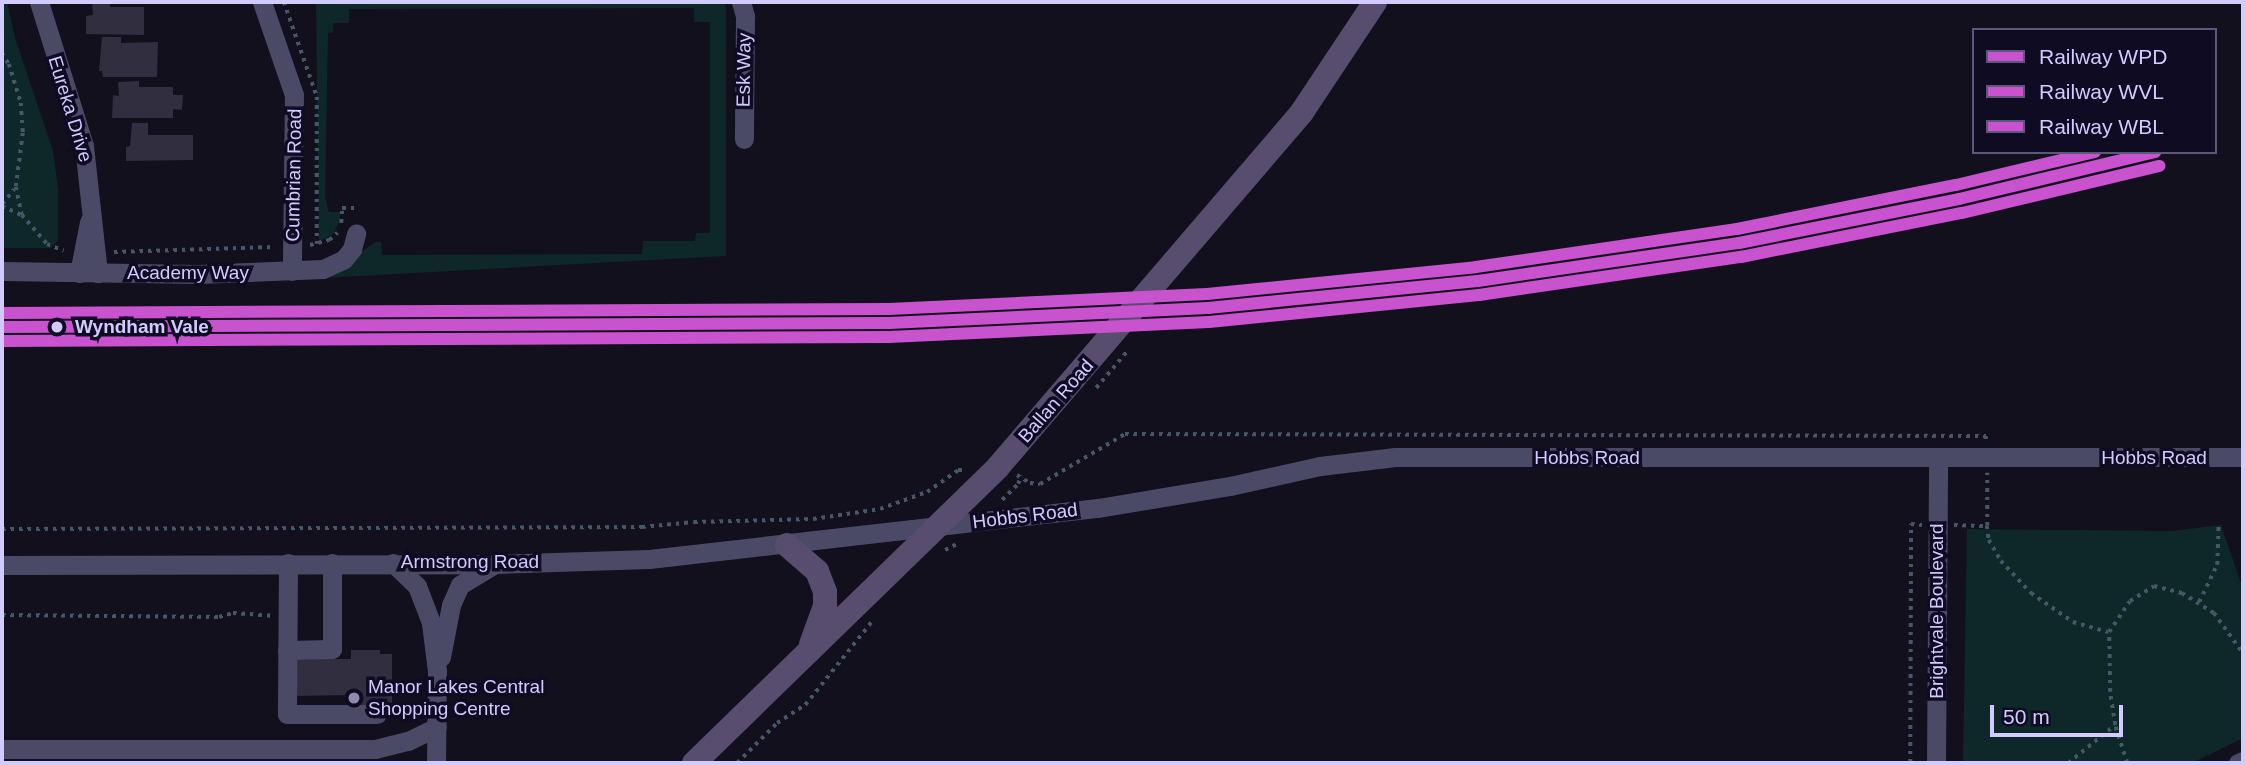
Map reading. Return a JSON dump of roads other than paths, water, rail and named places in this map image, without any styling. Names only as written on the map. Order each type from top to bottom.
[{"type":"main road","name":"Ballan Road","points":[[694,763],[990,474],[1078,377],[1301,112],[1375,2]]},
{"type":"main road","points":[[787,545],[817,570],[825,592],[825,606],[807,654]]},
{"type":"street","name":"Eureka Drive","points":[[39,2],[84,146],[90,218],[89,273]]},
{"type":"street","name":"Cumbrian Road","points":[[262,2],[294,95],[292,271]]},
{"type":"street","name":"Esk Way","points":[[741,2],[745,16],[744,139]]},
{"type":"street","name":"Academy Way","points":[[2,271],[89,273],[323,269],[334,265],[352,249],[356,234]]},
{"type":"street","name":"Hobbs Road","points":[[937,527],[1163,498],[1320,466],[1395,457],[2243,457]]},
{"type":"street","name":"Brightvale Boulevard","points":[[1936,763],[1938,459]]},
{"type":"street","name":"Armstrong Road","points":[[2,565],[496,564],[649,559],[937,527]]},
{"type":"street","points":[[288,563],[287,714],[377,714]]},
{"type":"street","points":[[287,650],[332,649],[332,563]]},
{"type":"street","points":[[393,563],[422,595],[431,623],[438,671],[436,763]]},
{"type":"street","points":[[438,671],[455,594],[467,579],[496,564]]},
{"type":"street","points":[[2,749],[375,756],[437,727]]},
{"type":"street","points":[[2238,763],[2243,761]]},
{"type":"rail line","name":"WBL","points":[[2,313],[889,309],[1207,294],[1476,267],[1737,229],[1956,185],[2087,154]]},
{"type":"rail line","name":"WPD","points":[[2,327],[889,323],[1208,308],[1478,281],[1739,243],[1959,199],[2147,154]]},
{"type":"rail line","name":"WVL","points":[[2,341],[889,337],[1209,322],[1479,295],[1741,257],[1962,213],[2159,166]]},
{"type":"place","name":"Wyndham Vale","points":[[57,327]]},
{"type":"place","name":"Manor Lakes Central Shopping Centre","points":[[354,698]]}]
